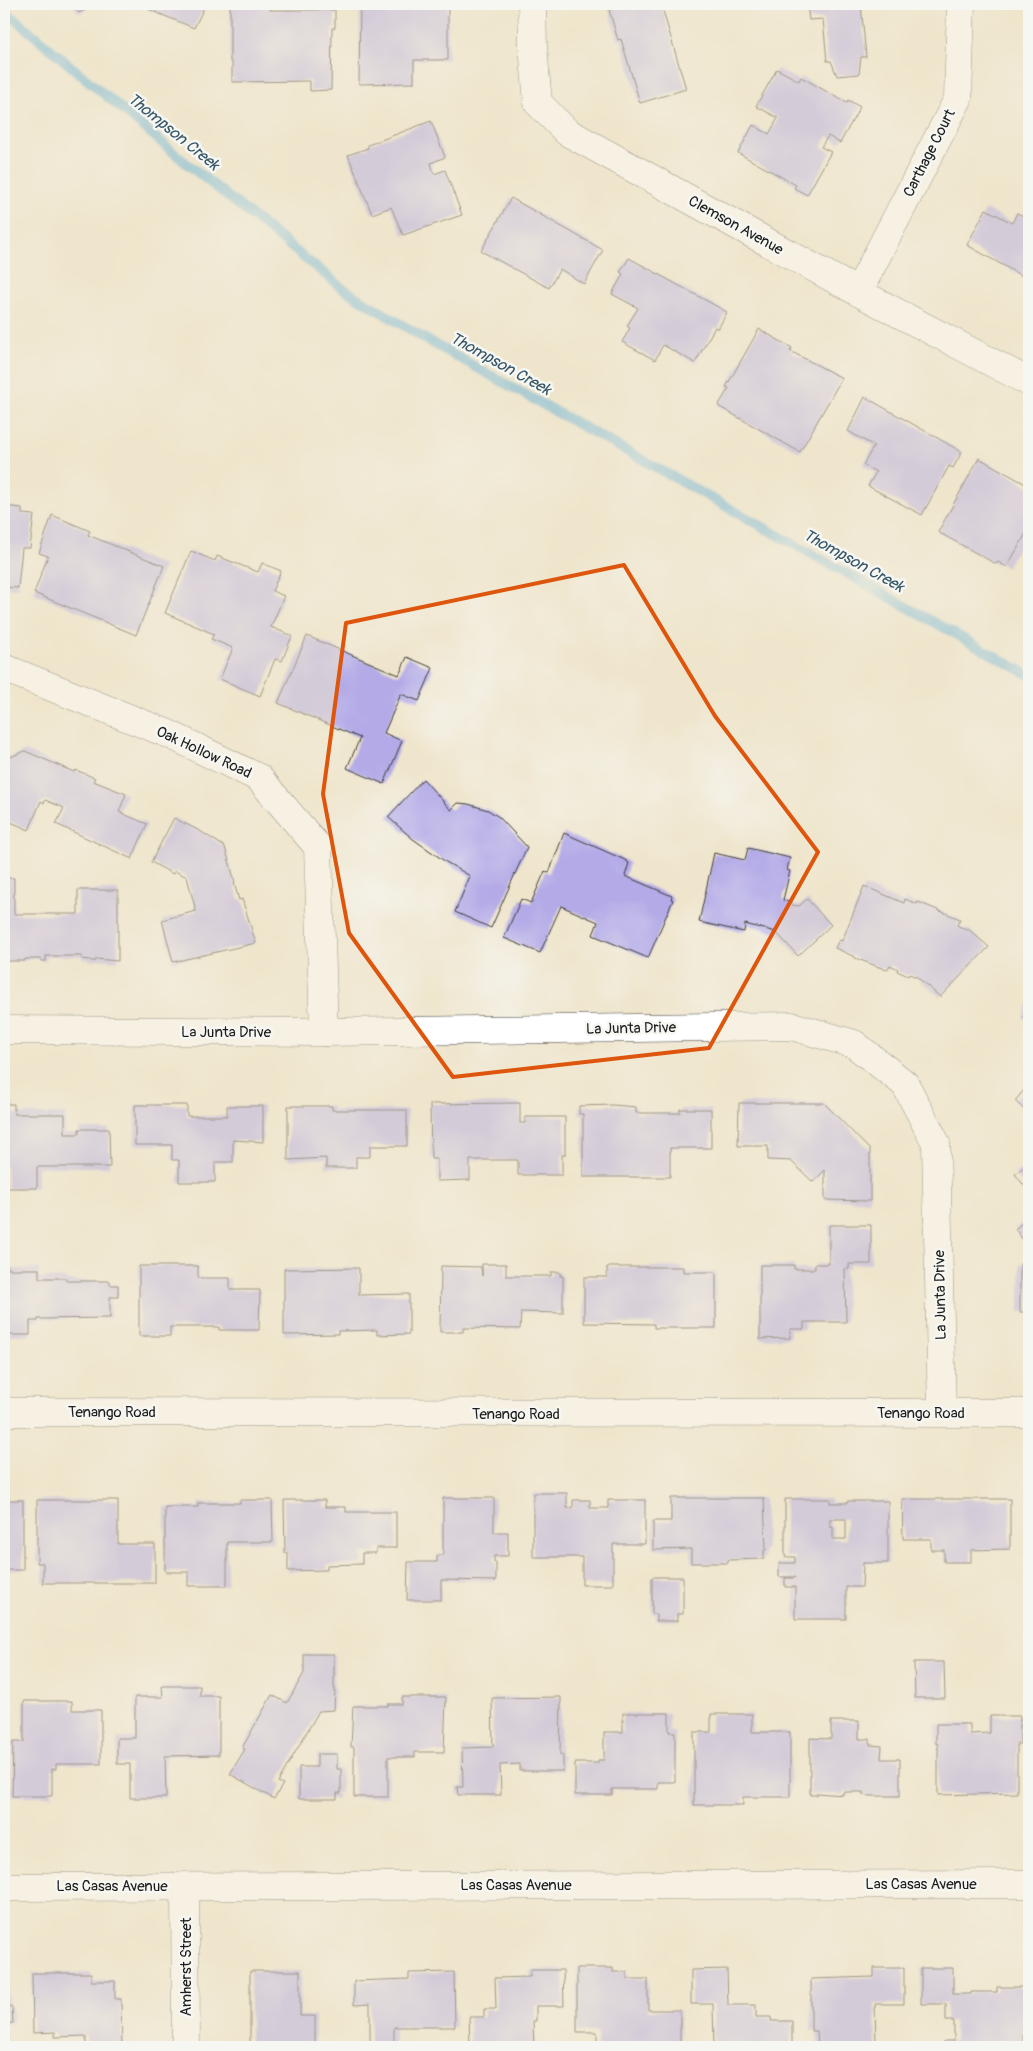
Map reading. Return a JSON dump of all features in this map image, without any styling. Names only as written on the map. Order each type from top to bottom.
[{"type":"street","name":"Clemson Avenue","points":[[532,4],[533,46],[538,103],[567,132],[858,292],[1029,382]]},
{"type":"street","name":"Carthage Court","points":[[858,292],[958,99],[961,4]]},
{"type":"street","name":"Oak Hollow Road","points":[[4,668],[171,735],[259,778],[318,847],[324,1032]]},
{"type":"street","name":"La Junta Drive","points":[[4,1030],[324,1032],[792,1026],[854,1044],[905,1084],[936,1143],[942,1412]]},
{"type":"street","name":"Tenango Road","points":[[4,1412],[509,1414],[1029,1413]]},
{"type":"street","name":"Las Casas Avenue","points":[[4,1887],[1029,1884]]},
{"type":"street","name":"Amherst Street","points":[[185,1886],[186,2047]]},
{"type":"highlighted area","points":[[624,565],[715,716],[818,852],[709,1048],[453,1077],[349,933],[323,794],[346,623]]},
{"type":"building","points":[[71,4],[98,4],[79,13]]},
{"type":"building","points":[[151,4],[206,4],[194,28],[148,9]]},
{"type":"building","points":[[230,4],[270,4],[270,10],[335,10],[335,28],[332,28],[331,90],[310,91],[310,81],[232,82]]},
{"type":"building","points":[[360,4],[448,4],[448,60],[414,60],[414,83],[359,84]]},
{"type":"building","points":[[630,4],[661,4],[686,89],[640,103],[621,39],[618,40],[609,10]]},
{"type":"building","points":[[807,4],[861,4],[866,57],[861,57],[859,74],[837,76],[831,61],[827,61],[823,19],[809,20]]},
{"type":"building","points":[[777,69],[799,81],[801,77],[847,103],[848,100],[860,107],[840,143],[828,136],[821,147],[831,152],[807,195],[794,188],[796,185],[738,153],[753,125],[769,134],[778,118],[756,106]]},
{"type":"building","points":[[431,121],[445,157],[431,163],[434,174],[445,170],[462,215],[403,235],[391,207],[372,214],[348,155],[368,148],[368,145]]},
{"type":"building","points":[[511,198],[603,250],[584,284],[560,269],[549,288],[481,251]]},
{"type":"building","points":[[986,209],[1012,223],[1017,213],[1029,219],[1029,280],[967,245]]},
{"type":"building","points":[[629,258],[727,312],[718,329],[715,327],[695,363],[663,345],[655,360],[622,342],[630,328],[627,326],[638,308],[612,294],[623,274],[620,272]]},
{"type":"building","points":[[759,329],[792,348],[790,351],[842,378],[800,452],[718,406],[729,388],[726,387]]},
{"type":"building","points":[[865,397],[962,452],[953,468],[949,466],[922,515],[868,486],[876,472],[863,465],[874,446],[848,431]]},
{"type":"building","points":[[979,458],[1029,486],[1029,531],[1007,567],[998,562],[996,564],[938,532]]},
{"type":"building","points":[[4,506],[22,508],[22,514],[34,515],[30,548],[22,548],[18,588],[4,587]]},
{"type":"building","points":[[52,515],[90,531],[88,535],[164,566],[136,635],[34,593],[48,556],[39,553]]},
{"type":"building","points":[[191,551],[215,561],[217,556],[258,572],[262,563],[281,571],[272,591],[284,596],[271,627],[292,636],[282,661],[275,659],[260,696],[220,679],[233,648],[211,639],[214,634],[165,613]]},
{"type":"building","points":[[307,636],[399,675],[407,657],[433,668],[419,701],[401,694],[384,733],[402,741],[384,784],[347,768],[360,738],[278,703]]},
{"type":"building","points":[[25,751],[74,772],[76,770],[95,778],[93,781],[126,794],[119,812],[147,824],[132,859],[56,824],[64,808],[45,800],[44,803],[41,801],[29,830],[4,819],[4,767],[8,758]]},
{"type":"building","points":[[423,779],[451,810],[458,803],[488,810],[499,817],[527,847],[491,928],[455,912],[470,876],[413,839],[388,817]]},
{"type":"building","points":[[174,818],[200,831],[225,847],[239,900],[242,899],[256,943],[173,962],[162,920],[196,911],[187,877],[175,871],[173,874],[151,862]]},
{"type":"building","points":[[564,833],[625,860],[629,863],[625,876],[672,896],[671,899],[673,900],[648,958],[593,935],[598,922],[561,906],[540,953],[504,938],[521,899],[531,903],[545,871],[549,873]]},
{"type":"building","points":[[748,848],[790,858],[787,870],[790,871],[783,900],[792,903],[792,905],[799,906],[807,899],[831,925],[798,956],[776,932],[745,924],[744,932],[699,922],[714,853],[745,860]]},
{"type":"building","points":[[4,878],[14,878],[14,914],[78,914],[78,890],[118,890],[118,961],[96,959],[96,961],[91,961],[82,959],[82,956],[46,956],[46,961],[41,961],[41,959],[25,959],[25,961],[4,961]]},
{"type":"building","points":[[864,886],[904,903],[905,899],[917,904],[918,902],[960,919],[957,925],[966,930],[968,929],[989,947],[940,997],[917,977],[909,974],[908,976],[890,965],[887,970],[855,958],[835,948],[839,940],[842,941]]},
{"type":"building","points":[[1029,1002],[1029,1020],[1023,1018]]},
{"type":"building","points":[[1029,1084],[1029,1113],[1028,1113],[1015,1101]]},
{"type":"building","points":[[520,1103],[520,1123],[525,1123],[525,1117],[565,1117],[565,1155],[562,1155],[562,1175],[518,1175],[518,1160],[470,1160],[470,1180],[437,1181],[437,1159],[431,1159],[430,1104]]},
{"type":"building","points":[[739,1103],[824,1103],[870,1150],[870,1201],[825,1200],[825,1170],[813,1182],[791,1161],[768,1160],[768,1146],[738,1146]]},
{"type":"building","points":[[4,1104],[14,1104],[14,1114],[65,1114],[65,1134],[79,1134],[79,1129],[109,1129],[110,1167],[37,1167],[37,1188],[7,1188],[6,1167],[4,1167]]},
{"type":"building","points":[[135,1105],[187,1105],[187,1116],[227,1116],[227,1106],[263,1106],[263,1142],[233,1140],[233,1162],[215,1162],[215,1182],[179,1182],[179,1160],[172,1160],[172,1145],[135,1145]]},
{"type":"building","points":[[613,1105],[636,1107],[636,1113],[680,1113],[680,1109],[711,1109],[711,1148],[670,1148],[670,1177],[583,1177],[583,1114],[579,1114],[579,1106]]},
{"type":"building","points":[[288,1106],[332,1106],[332,1110],[407,1110],[407,1146],[370,1146],[370,1157],[356,1157],[356,1168],[326,1168],[326,1158],[288,1160]]},
{"type":"building","points":[[1029,1163],[1029,1192],[1015,1174]]},
{"type":"building","points":[[1029,1217],[1029,1248],[1015,1229]]},
{"type":"building","points":[[829,1225],[871,1225],[871,1264],[849,1264],[849,1269],[845,1269],[846,1322],[804,1322],[804,1329],[790,1329],[790,1338],[760,1339],[760,1265],[794,1265],[794,1269],[815,1269],[815,1264],[829,1264]]},
{"type":"building","points":[[482,1264],[506,1264],[506,1276],[551,1276],[551,1272],[560,1272],[560,1276],[563,1276],[563,1313],[521,1312],[520,1329],[463,1328],[463,1332],[440,1332],[441,1266],[481,1267],[482,1276]]},
{"type":"building","points":[[1020,1264],[1029,1264],[1029,1312],[1020,1312]]},
{"type":"building","points":[[4,1266],[8,1266],[8,1269],[39,1269],[39,1278],[66,1278],[66,1281],[110,1281],[110,1285],[118,1285],[118,1297],[110,1297],[110,1318],[38,1319],[38,1321],[30,1321],[30,1335],[4,1335]]},
{"type":"building","points":[[139,1266],[198,1266],[198,1278],[230,1278],[230,1290],[260,1290],[259,1330],[219,1330],[219,1327],[170,1327],[170,1336],[139,1336]]},
{"type":"building","points":[[607,1267],[683,1267],[683,1272],[716,1272],[716,1328],[654,1328],[654,1324],[584,1323],[584,1277],[607,1277]]},
{"type":"building","points":[[359,1268],[359,1295],[409,1294],[409,1334],[377,1335],[377,1330],[338,1331],[338,1334],[284,1335],[284,1269]]},
{"type":"building","points":[[533,1493],[567,1493],[567,1508],[573,1508],[573,1500],[590,1500],[590,1508],[608,1508],[608,1500],[645,1500],[645,1544],[613,1544],[613,1585],[582,1585],[582,1557],[533,1557]]},
{"type":"building","points":[[443,1498],[494,1498],[494,1532],[508,1532],[508,1556],[494,1556],[494,1562],[496,1562],[496,1581],[441,1580],[441,1600],[407,1600],[408,1562],[437,1562],[437,1555],[443,1555]]},
{"type":"building","points":[[671,1498],[764,1498],[766,1550],[764,1550],[764,1559],[728,1560],[728,1563],[691,1563],[691,1549],[653,1550],[653,1521],[671,1521]]},
{"type":"building","points":[[785,1499],[830,1499],[830,1503],[888,1501],[888,1563],[863,1563],[862,1587],[846,1587],[846,1619],[795,1619],[795,1587],[785,1587],[785,1578],[795,1577],[779,1577],[779,1563],[795,1563],[795,1557],[785,1557]],"holes":[[[830,1519],[846,1519],[846,1539],[833,1539],[833,1527],[830,1527]]]},
{"type":"building","points":[[902,1499],[1010,1499],[1010,1549],[971,1550],[971,1562],[944,1562],[944,1550],[931,1550],[931,1539],[903,1539]]},
{"type":"building","points":[[4,1500],[23,1500],[23,1570],[4,1570]]},
{"type":"building","points":[[37,1500],[118,1500],[118,1544],[155,1544],[155,1583],[43,1583],[43,1563],[37,1563]]},
{"type":"building","points":[[240,1500],[272,1500],[273,1542],[227,1542],[227,1586],[188,1586],[188,1572],[165,1572],[165,1507],[198,1507],[198,1503],[240,1503]]},
{"type":"building","points":[[284,1500],[325,1500],[325,1507],[346,1507],[346,1512],[396,1512],[396,1548],[376,1548],[376,1553],[362,1553],[362,1564],[327,1565],[327,1570],[288,1571],[288,1553],[285,1553]]},
{"type":"building","points":[[652,1577],[683,1577],[683,1614],[677,1614],[677,1621],[656,1621],[656,1614],[652,1614]]},
{"type":"building","points":[[304,1654],[334,1654],[334,1710],[319,1711],[278,1782],[283,1784],[274,1799],[230,1774],[245,1749],[242,1748],[272,1695],[287,1703],[304,1673]]},
{"type":"building","points":[[914,1662],[944,1662],[945,1698],[915,1698]]},
{"type":"building","points":[[162,1686],[200,1686],[200,1696],[219,1696],[219,1755],[165,1756],[166,1798],[130,1798],[130,1764],[117,1764],[117,1738],[135,1738],[135,1697],[163,1697]]},
{"type":"building","points":[[402,1697],[446,1697],[444,1752],[415,1752],[415,1757],[388,1757],[388,1797],[354,1797],[354,1747],[351,1747],[353,1706],[402,1704]]},
{"type":"building","points":[[561,1697],[560,1755],[563,1755],[563,1771],[520,1771],[520,1764],[500,1765],[501,1795],[458,1795],[457,1787],[463,1787],[462,1748],[493,1747],[492,1698]]},
{"type":"building","points":[[24,1701],[72,1701],[72,1710],[101,1710],[101,1764],[56,1764],[56,1769],[52,1769],[52,1796],[12,1796],[13,1742],[24,1742]]},
{"type":"building","points":[[623,1713],[669,1713],[669,1732],[675,1732],[675,1782],[658,1782],[658,1789],[612,1789],[612,1795],[575,1795],[575,1763],[598,1763],[598,1760],[604,1760],[604,1732],[623,1732]]},
{"type":"building","points":[[711,1714],[752,1714],[752,1732],[790,1732],[790,1797],[743,1797],[743,1805],[694,1805],[694,1732],[711,1732]]},
{"type":"building","points":[[990,1716],[1020,1716],[1020,1744],[1017,1744],[1017,1793],[938,1795],[936,1724],[970,1724],[970,1734],[990,1733]]},
{"type":"building","points":[[831,1721],[859,1721],[859,1739],[870,1739],[870,1745],[882,1746],[881,1759],[900,1759],[900,1796],[871,1796],[863,1795],[863,1792],[843,1792],[843,1795],[817,1793],[817,1795],[810,1795],[810,1738],[831,1739]]},
{"type":"building","points":[[317,1754],[337,1754],[337,1769],[341,1769],[341,1793],[337,1793],[337,1799],[299,1799],[299,1767],[317,1767]]},
{"type":"building","points":[[577,1968],[613,1968],[613,1972],[627,1972],[627,1979],[648,1979],[648,2010],[680,2010],[680,2047],[597,2047],[597,2032],[577,2032]]},
{"type":"building","points":[[874,1968],[904,1968],[904,2004],[875,2004],[876,2047],[818,2047],[817,2031],[811,2031],[811,1979],[874,1977]]},
{"type":"building","points":[[921,1968],[953,1968],[953,1994],[997,1992],[997,1987],[1024,1987],[1023,2047],[944,2047],[944,2041],[954,2041],[954,2021],[946,2021],[946,2004],[921,2004]]},
{"type":"building","points":[[727,1969],[728,2005],[756,2005],[756,2017],[771,2017],[771,2021],[792,2021],[792,2047],[714,2047],[713,2004],[691,2004],[691,1970]]},
{"type":"building","points":[[530,1970],[563,1970],[564,2006],[536,2006],[536,2021],[533,2021],[534,2047],[470,2047],[469,2017],[484,2017],[484,2009],[496,2009],[495,1978],[530,1977]]},
{"type":"building","points":[[250,1971],[300,1971],[300,2016],[315,2016],[315,2047],[250,2047]]},
{"type":"building","points":[[454,1972],[455,2027],[394,2027],[394,2047],[357,2047],[357,2045],[370,2044],[370,2004],[354,2005],[354,1981],[409,1979],[409,1973]]},
{"type":"building","points":[[32,1973],[91,1973],[91,1981],[115,1981],[115,1999],[121,1999],[122,2047],[86,2047],[86,2036],[55,2037],[55,2032],[33,2033]]},
{"type":"building","points":[[4,1986],[8,1986],[8,2007],[12,2007],[13,2023],[4,2024]]},
{"type":"building","points":[[5,2024],[6,2046],[4,2046]]},
{"type":"waterway","name":"Thompson Creek","points":[[4,10],[186,163],[342,288],[427,340],[1029,675]]}]
